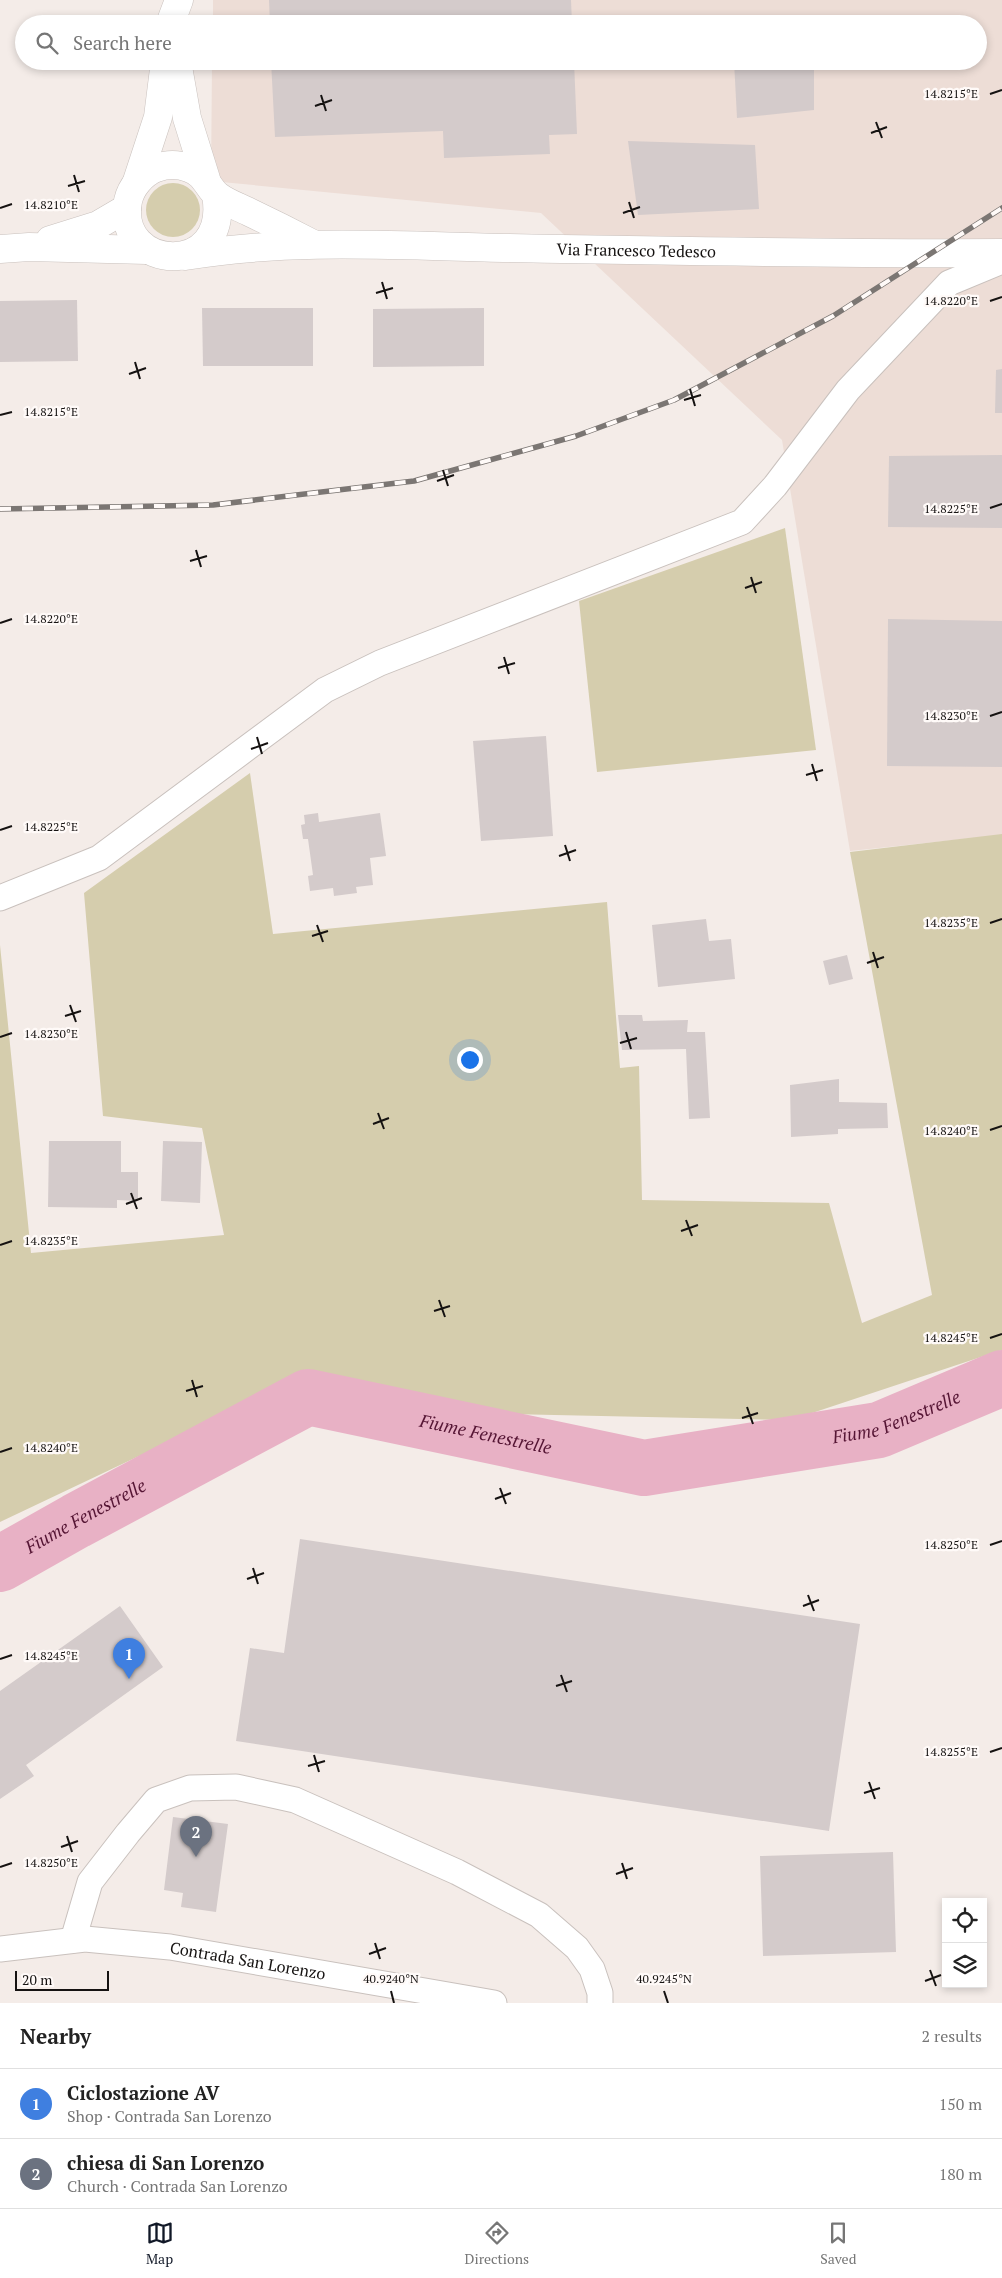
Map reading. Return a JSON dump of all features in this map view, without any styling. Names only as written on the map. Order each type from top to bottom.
[{"type":"street","points":[[147,250],[136,240],[132,232],[128,223],[127,208],[129,195],[137,181],[158,117],[164,70]]},
{"type":"street","points":[[179,70],[187,118],[219,210],[217,226],[210,240],[198,250],[185,256]]},
{"type":"street","name":"Via Francesco Tedesco","points":[[137,181],[150,171],[163,166],[174,165],[190,168],[211,187],[314,245]]},
{"type":"street","name":"Via Francesco Tedesco","points":[[29,247],[98,225],[127,208]]},
{"type":"street","name":"Via Francesco Tedesco","points":[[0,249],[29,247],[147,250],[172,258],[220,250],[314,245],[759,253],[1002,253]]},
{"type":"street","points":[[0,898],[99,858],[325,690],[380,662],[742,522],[775,486],[848,390],[949,283],[1002,261]]},
{"type":"street","points":[[73,1940],[90,1882],[156,1800],[190,1788],[236,1787],[295,1800],[457,1872],[539,1915],[577,1948],[592,1969],[600,1992],[600,2003]]},
{"type":"street","name":"Contrada San Lorenzo","points":[[0,1948],[85,1939],[170,1947],[494,2003]]},
{"type":"shaded area","points":[[213,0],[1002,0],[1002,835],[850,851],[782,440],[541,213],[211,181],[212,70],[987,70],[987,15],[213,15]]},
{"type":"shaded area","points":[[173,183],[183,185],[192,191],[198,200],[200,210],[198,220],[192,229],[183,235],[173,237],[163,235],[154,229],[148,220],[146,210],[148,200],[154,191],[163,185]]},
{"type":"shaded area","points":[[785,528],[816,750],[597,772],[579,601]]},
{"type":"shaded area","points":[[250,773],[273,934],[607,902],[620,1068],[639,1066],[642,1200],[829,1203],[862,1323],[932,1295],[850,852],[1002,834],[1002,1350],[791,1420],[506,1414],[326,1380],[137,1457],[0,1522],[0,945],[31,1253],[224,1235],[202,1128],[103,1116],[84,893]]},
{"type":"building","points":[[269,0],[571,0],[572,15],[270,15]]},
{"type":"building","points":[[271,70],[574,70],[577,134],[549,135],[550,154],[444,158],[443,131],[275,137]]},
{"type":"building","points":[[734,70],[814,70],[814,110],[737,118]]},
{"type":"building","points":[[628,141],[755,145],[759,209],[638,215]]},
{"type":"building","points":[[77,300],[78,361],[0,362],[0,301]]},
{"type":"building","points":[[202,308],[313,308],[313,366],[203,366]]},
{"type":"building","points":[[484,308],[484,366],[373,367],[373,309]]},
{"type":"building","points":[[1002,369],[1002,413],[995,413],[996,370]]},
{"type":"building","points":[[1002,455],[1002,528],[888,527],[889,456]]},
{"type":"building","points":[[888,619],[1002,621],[1002,767],[887,766]]},
{"type":"building","points":[[546,736],[553,836],[481,841],[473,741]]},
{"type":"building","points":[[318,813],[319,822],[380,813],[386,856],[370,858],[373,885],[356,887],[357,893],[334,896],[333,888],[310,891],[308,876],[313,875],[308,839],[303,839],[301,825],[305,824],[304,815]]},
{"type":"building","points":[[706,919],[709,941],[731,939],[735,979],[658,987],[652,925]]},
{"type":"building","points":[[847,955],[853,979],[829,985],[823,961]]},
{"type":"building","points":[[618,1015],[642,1015],[643,1021],[688,1020],[687,1032],[705,1032],[710,1118],[689,1119],[686,1049],[622,1050]]},
{"type":"building","points":[[839,1079],[839,1102],[887,1103],[888,1128],[838,1129],[838,1134],[791,1137],[790,1085]]},
{"type":"building","points":[[49,1141],[121,1141],[121,1172],[138,1172],[138,1201],[117,1200],[117,1208],[48,1207]]},
{"type":"building","points":[[163,1141],[202,1142],[200,1203],[161,1201]]},
{"type":"building","points":[[300,1539],[860,1624],[829,1831],[236,1741],[250,1648],[284,1653]]},
{"type":"building","points":[[120,1606],[163,1667],[26,1765],[34,1776],[0,1799],[0,1691]]},
{"type":"building","points":[[173,1817],[228,1824],[216,1912],[181,1907],[183,1893],[164,1890]]},
{"type":"building","points":[[893,1852],[896,1952],[763,1956],[760,1856]]},
{"type":"waterway","name":"Fiume Fenestrelle","points":[[0,1564],[76,1521],[308,1397],[644,1468],[879,1430],[1002,1378]]},
{"type":"railway","points":[[0,509],[213,505],[414,481],[576,436],[674,400],[833,316],[1002,208]]},
{"type":"place","name":"Ciclostazione AV","points":[[129,1679]]},
{"type":"place","name":"chiesa di San Lorenzo","points":[[196,1857]]}]
